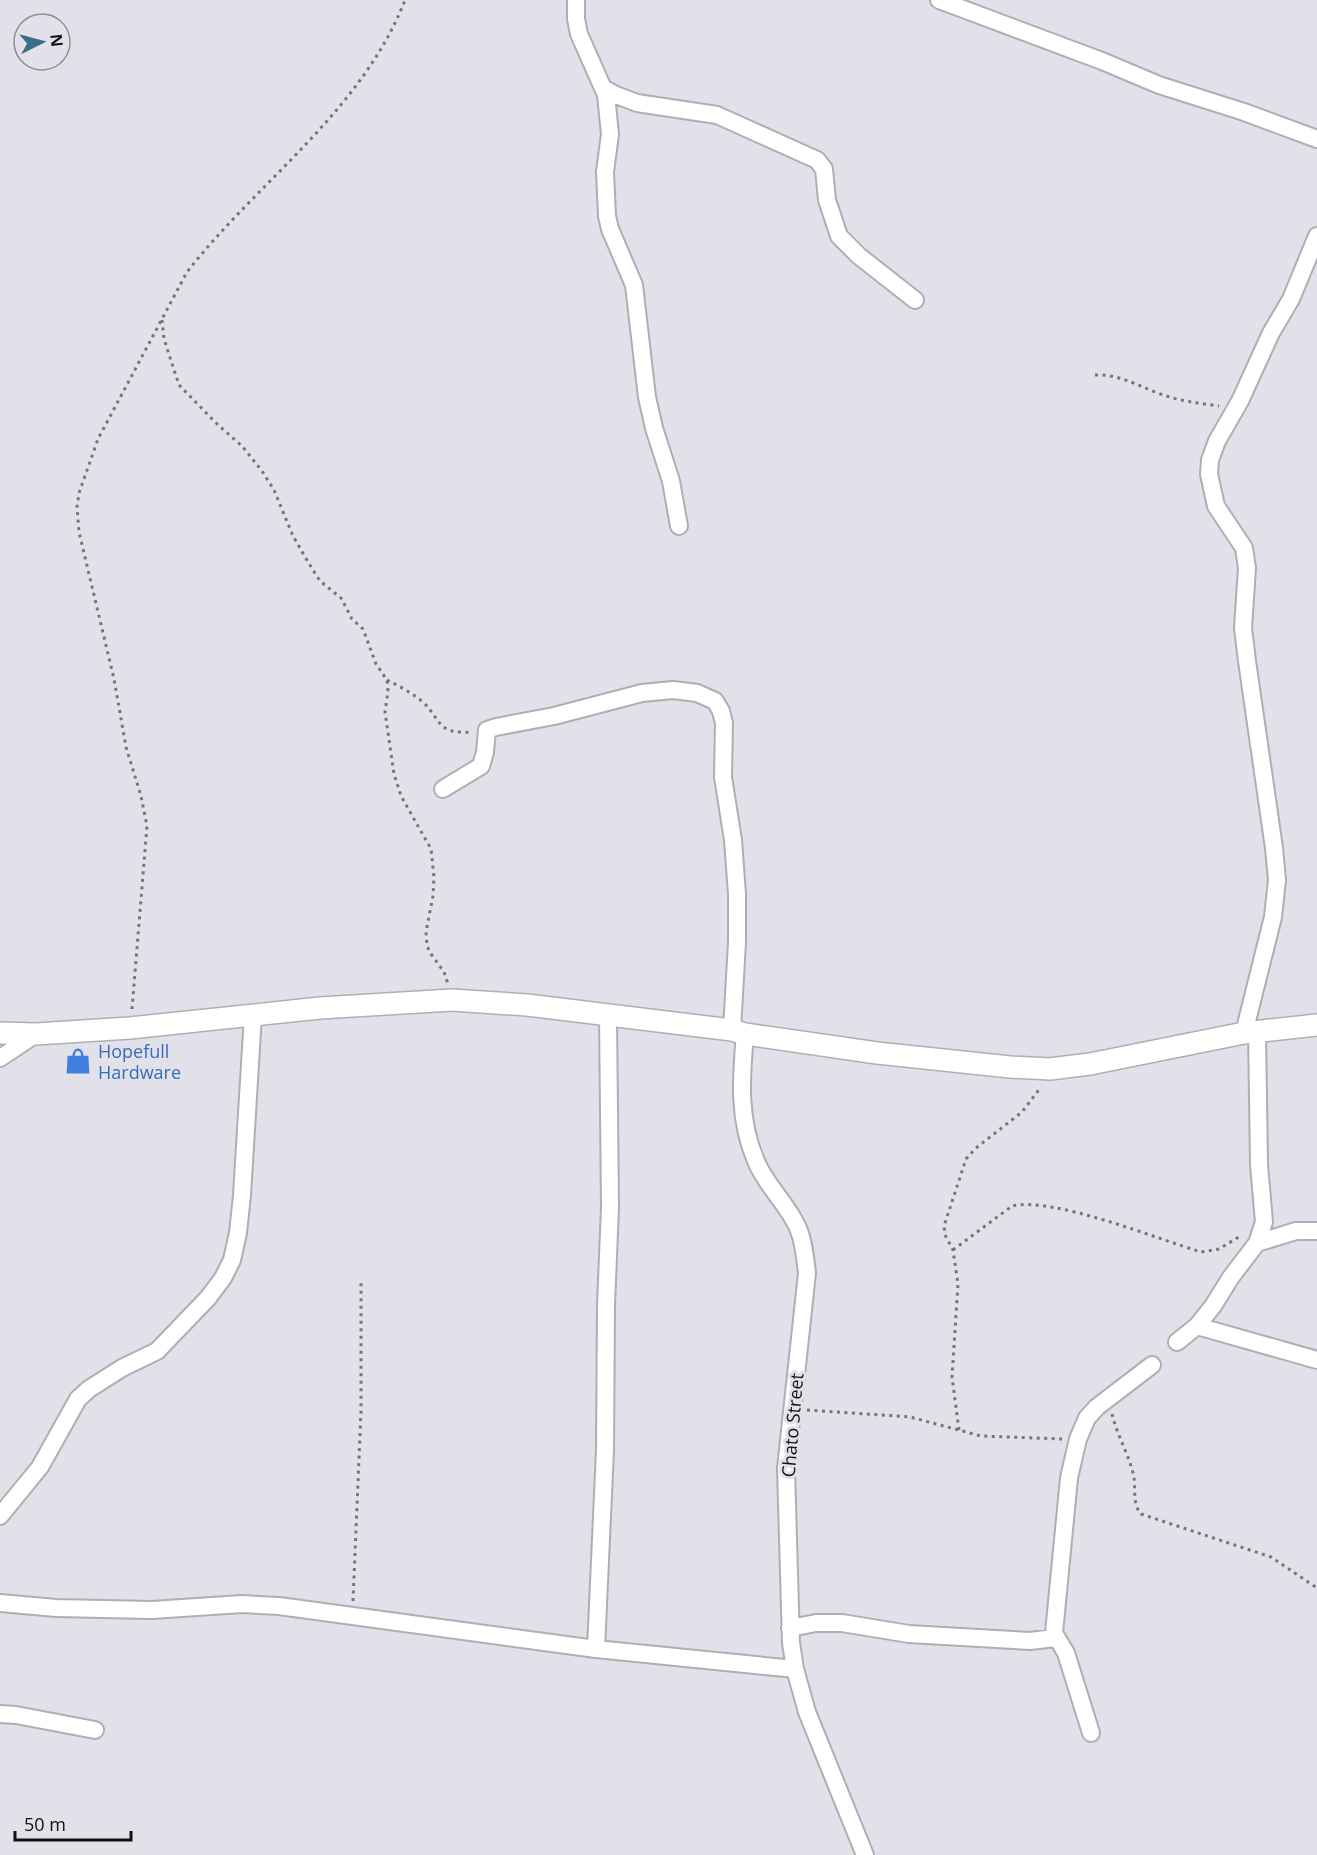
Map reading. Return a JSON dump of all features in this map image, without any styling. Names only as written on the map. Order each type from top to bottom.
[{"type":"street","points":[[576,0],[579,34],[603,88],[609,116],[610,134],[605,172],[607,216],[634,285],[647,397],[671,481],[679,526]]},
{"type":"street","points":[[939,0],[1102,61],[1151,82],[1317,139]]},
{"type":"street","points":[[603,88],[637,104],[717,116],[817,160],[824,169],[827,200],[839,236],[859,256],[915,300]]},
{"type":"street","points":[[1177,1342],[1197,1326],[1257,1243],[1264,1222],[1251,1032],[1274,917],[1277,880],[1246,661],[1243,628],[1247,568],[1244,548],[1216,506],[1209,474],[1210,460],[1217,441],[1261,353],[1291,299],[1317,236]]},
{"type":"street","name":"Chato Street","points":[[487,730],[554,716],[642,693],[674,690],[698,693],[715,700],[721,711],[724,723],[723,777],[733,840],[737,894],[741,1107],[756,1161],[798,1227],[807,1273],[786,1468],[790,1628],[795,1669],[807,1712],[865,1855]]},
{"type":"street","points":[[443,789],[481,766],[487,730]]},
{"type":"street","points":[[0,1033],[36,1034],[130,1028],[320,1008],[452,1000],[527,1005],[608,1015],[877,1053],[1050,1069],[1101,1062],[1251,1032],[1317,1025]]},
{"type":"street","points":[[0,1516],[40,1467],[78,1399],[89,1389],[122,1368],[157,1352],[208,1298],[232,1260],[238,1233],[242,1195],[253,1015]]},
{"type":"street","points":[[596,1649],[605,1450],[606,1305],[610,1207],[608,1015]]},
{"type":"street","points":[[0,1058],[36,1034]]},
{"type":"street","points":[[1257,1243],[1296,1232],[1317,1231]]},
{"type":"street","points":[[1197,1326],[1317,1360]]},
{"type":"street","points":[[1091,1733],[1066,1653],[1055,1638],[1054,1629],[1069,1478],[1078,1439],[1087,1418],[1097,1407],[1152,1365]]},
{"type":"street","points":[[0,1603],[56,1608],[152,1610],[242,1604],[308,1609],[352,1617],[596,1649],[795,1669]]},
{"type":"street","points":[[790,1628],[816,1623],[842,1623],[909,1634],[1030,1641],[1055,1638]]},
{"type":"street","points":[[0,1714],[95,1730]]},
{"type":"path","points":[[130,1028],[147,826],[141,796],[126,747],[114,679],[79,532],[77,507],[79,493],[98,439],[186,272],[202,252],[288,163],[363,78],[388,39],[405,0]]},
{"type":"path","points":[[162,319],[164,339],[179,386],[237,441],[262,471],[274,490],[288,525],[308,562],[320,581],[341,598],[352,619],[363,629],[376,664],[387,680],[422,701],[446,729],[462,733],[487,730]]},
{"type":"path","points":[[1095,375],[1122,378],[1160,394],[1187,402],[1235,409]]},
{"type":"path","points":[[387,680],[385,712],[394,774],[401,796],[431,849],[434,877],[426,932],[427,946],[444,972],[452,1000]]},
{"type":"path","points":[[959,1430],[952,1377],[958,1284],[953,1250],[945,1235],[944,1226],[966,1159],[976,1148],[1022,1112],[1036,1094],[1050,1069]]},
{"type":"path","points":[[953,1250],[1012,1206],[1022,1203],[1070,1211],[1201,1252],[1219,1249],[1264,1222]]},
{"type":"path","points":[[352,1617],[362,1411],[361,1280]]},
{"type":"path","points":[[1108,1400],[1115,1428],[1133,1472],[1136,1505],[1141,1514],[1156,1521],[1271,1557],[1317,1588]]},
{"type":"path","points":[[792,1410],[910,1417],[981,1436],[1078,1439]]},
{"type":"place","name":"Hopefull Hardware","points":[[78,1061]]}]
